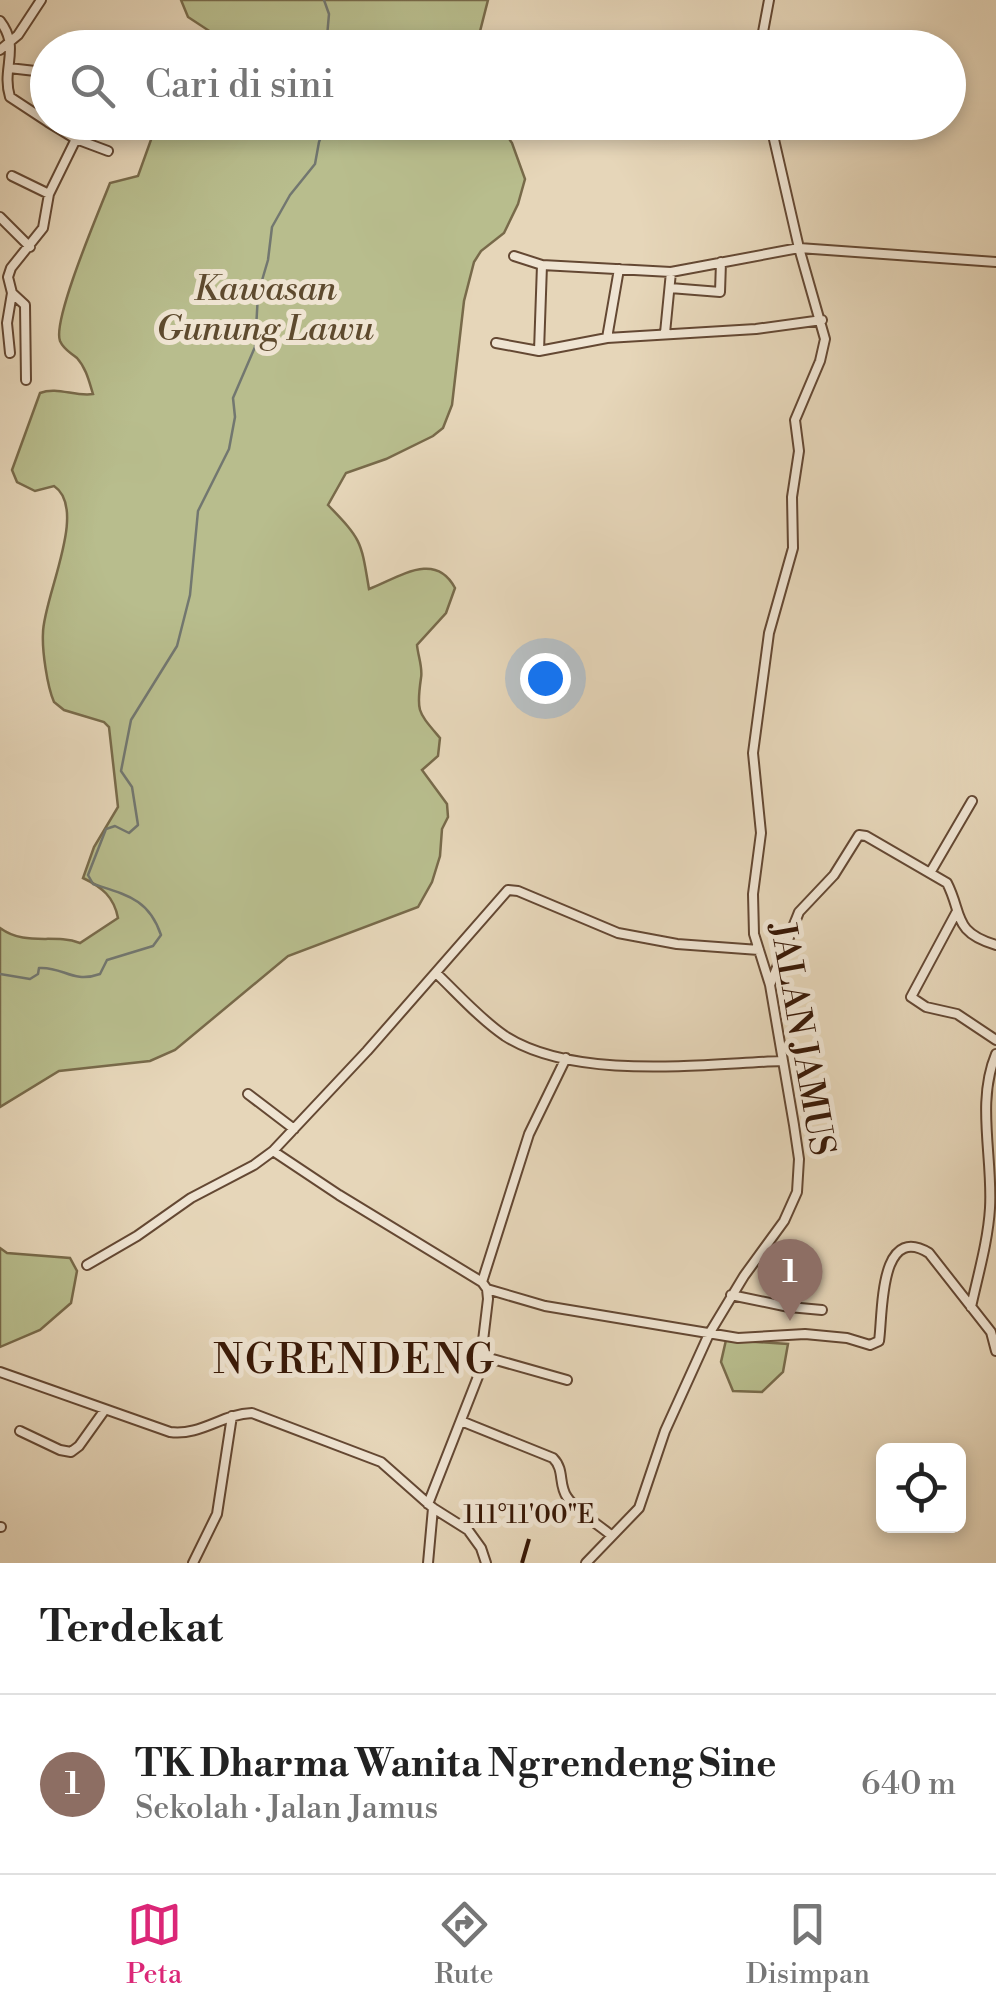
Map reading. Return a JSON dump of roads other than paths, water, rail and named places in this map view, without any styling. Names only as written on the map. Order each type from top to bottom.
[{"type":"street","points":[[0,50],[42,0]]},
{"type":"street","points":[[763,30],[769,0]]},
{"type":"street","points":[[0,21],[11,40],[10,98],[30,111]]},
{"type":"street","points":[[9,68],[30,70]]},
{"type":"street","points":[[10,353],[8,312],[12,293],[8,277],[43,228],[49,194],[75,140]]},
{"type":"street","points":[[81,140],[108,151]]},
{"type":"street","name":"JALAN JAMUS","points":[[586,1563],[630,1520],[646,1495],[664,1431],[708,1334],[784,1221],[797,1192],[799,1159],[770,985],[752,915],[761,833],[753,753],[770,633],[793,548],[792,496],[798,451],[795,420],[824,346],[822,320],[799,248],[774,140]]},
{"type":"street","points":[[12,176],[49,194]]},
{"type":"street","points":[[0,217],[30,247]]},
{"type":"street","points":[[514,256],[542,265],[670,272],[799,248],[996,262]]},
{"type":"street","points":[[670,288],[720,292],[721,262]]},
{"type":"street","points":[[539,352],[542,265]]},
{"type":"street","points":[[607,338],[618,269]]},
{"type":"street","points":[[665,334],[670,272]]},
{"type":"street","points":[[12,293],[25,305],[26,380]]},
{"type":"street","points":[[496,343],[539,352],[607,338],[756,329],[822,320]]},
{"type":"street","points":[[930,873],[972,801]]},
{"type":"street","points":[[770,985],[799,912],[834,875],[860,835],[947,883],[956,913],[974,935],[996,946]]},
{"type":"street","points":[[87,1265],[274,1150],[508,890],[630,936],[759,950]]},
{"type":"street","points":[[956,913],[912,997],[926,1007],[957,1014],[996,1040]]},
{"type":"street","points":[[436,973],[508,1038],[566,1058],[649,1067],[782,1060]]},
{"type":"street","points":[[971,1307],[988,1226],[994,1166],[986,1091],[996,1054]]},
{"type":"street","points":[[428,1563],[431,1506],[482,1356],[485,1286],[530,1134],[566,1058]]},
{"type":"street","points":[[248,1094],[294,1129]]},
{"type":"street","points":[[274,1150],[338,1195],[485,1286],[546,1306],[708,1334],[738,1338],[823,1335],[876,1344],[887,1270],[902,1252],[915,1247],[930,1253],[994,1332],[996,1352]]},
{"type":"street","points":[[731,1295],[822,1310]]},
{"type":"street","points":[[482,1356],[566,1380]]},
{"type":"street","points":[[0,1372],[181,1433],[212,1426],[245,1412],[376,1459],[431,1506],[468,1530],[486,1563]]},
{"type":"street","points":[[20,1431],[71,1452],[104,1410]]},
{"type":"street","points":[[194,1563],[217,1514],[232,1416]]},
{"type":"street","points":[[461,1421],[553,1458],[559,1464],[569,1501],[612,1536]]},
{"type":"waterway","points":[[324,0],[329,14],[328,30]]},
{"type":"waterway","points":[[0,974],[30,979],[38,974],[39,968],[47,968],[90,977],[100,974],[107,960],[153,946],[161,935],[143,906],[126,895],[93,884],[88,875],[106,829],[115,826],[129,833],[138,825],[132,787],[121,771],[131,720],[177,646],[190,595],[198,511],[229,449],[235,417],[233,398],[255,347],[258,294],[272,227],[290,195],[315,164],[320,140]]},
{"type":"place","name":"TK Dharma Wanita Ngrendeng Sine","points":[[790,1321]]},
{"type":"district","name":"NGRENDENG","points":[[355,1359]]},
{"type":"park label","name":"Kawasan Gunung Lawu","points":[[265,308]]}]
